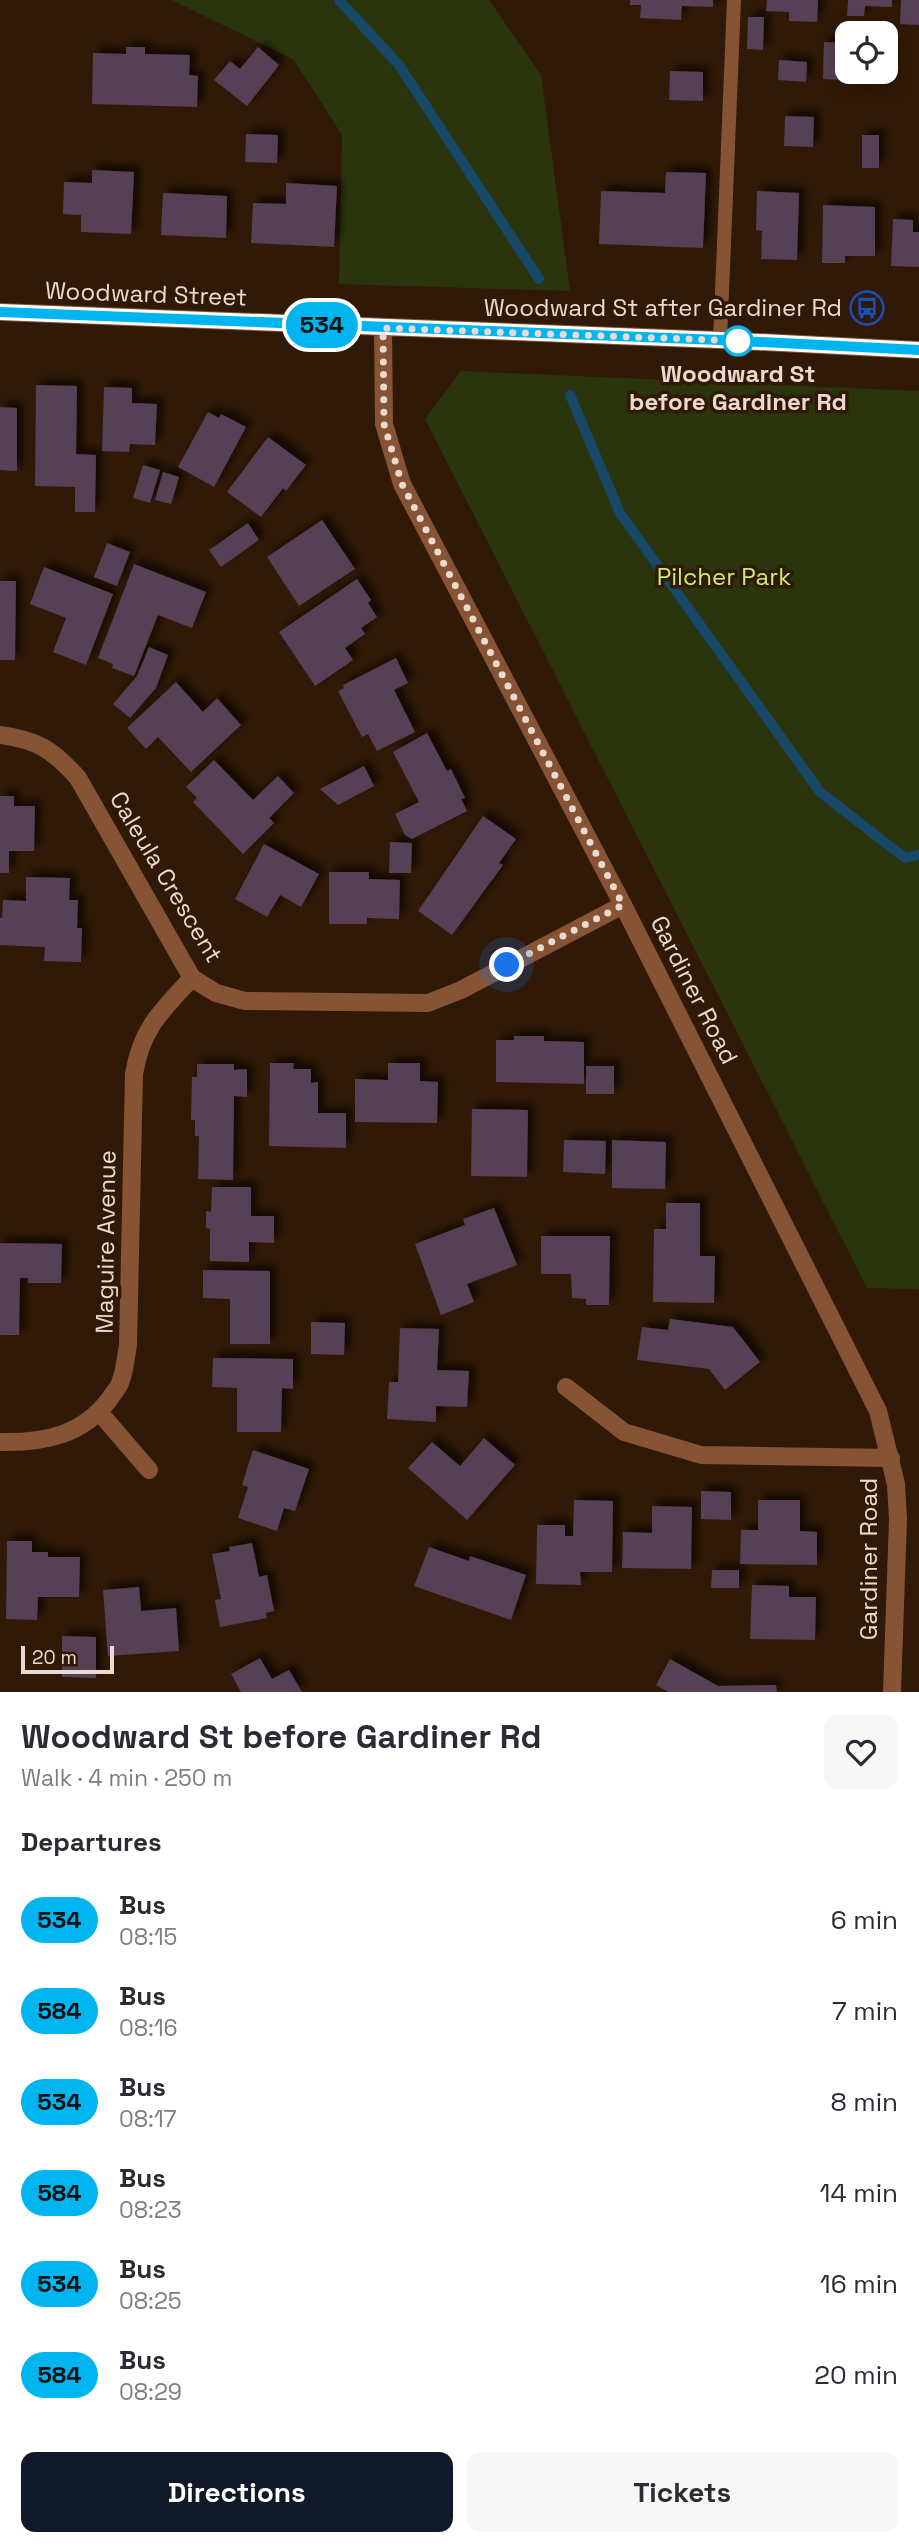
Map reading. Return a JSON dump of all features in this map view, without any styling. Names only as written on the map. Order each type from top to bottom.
[{"type":"street","name":"Woodward Street","points":[[0,312],[919,350]]},
{"type":"street","name":"Gardiner Road","points":[[383,328],[384,424],[402,484],[623,905],[878,1411],[897,1485],[892,1692]]},
{"type":"street","name":"Caleula Crescent","points":[[0,735],[24,738],[60,756],[78,778],[192,978],[216,993],[245,1001],[428,1003],[461,990],[623,905]]},
{"type":"street","name":"Maguire Avenue","points":[[0,1442],[21,1443],[48,1439],[74,1431],[100,1413],[120,1384],[128,1345],[134,1074],[137,1056],[144,1035],[164,1007],[192,978]]},
{"type":"street","points":[[566,1387],[624,1432],[701,1455],[891,1458]]},
{"type":"street","points":[[100,1413],[149,1470]]},
{"type":"lane","points":[[720,340],[734,0]]},
{"type":"green space","points":[[172,0],[489,0],[541,75],[570,291],[339,284],[342,135],[294,60]]},
{"type":"green space","name":"Pilcher Park","points":[[461,371],[919,391],[919,1289],[867,1288],[425,419]]},
{"type":"building","points":[[630,0],[713,0],[713,7],[682,6],[681,20],[640,18],[641,5],[630,5]]},
{"type":"building","points":[[767,0],[818,0],[817,22],[789,21],[789,12],[766,11]]},
{"type":"building","points":[[848,0],[892,0],[892,7],[865,6],[864,16],[847,16]]},
{"type":"building","points":[[901,0],[919,0],[919,25],[900,24]]},
{"type":"building","points":[[748,17],[764,17],[763,50],[747,49]]},
{"type":"building","points":[[824,42],[835,43],[835,80],[823,79]]},
{"type":"building","points":[[126,47],[145,47],[145,54],[190,55],[189,75],[198,76],[197,107],[92,104],[93,53],[126,54]]},
{"type":"building","points":[[258,47],[279,65],[247,106],[214,80],[230,61],[240,69]]},
{"type":"building","points":[[779,60],[807,62],[806,82],[778,80]]},
{"type":"building","points":[[670,71],[703,72],[703,101],[669,100]]},
{"type":"building","points":[[785,116],[814,117],[813,147],[784,146]]},
{"type":"building","points":[[246,134],[278,135],[277,163],[245,162]]},
{"type":"building","points":[[862,135],[879,135],[879,168],[862,168]]},
{"type":"building","points":[[92,170],[134,172],[131,234],[81,232],[81,215],[63,214],[64,182],[92,183]]},
{"type":"building","points":[[666,172],[706,173],[703,248],[599,244],[601,191],[665,193]]},
{"type":"building","points":[[286,183],[337,186],[334,247],[251,243],[253,203],[286,204]]},
{"type":"building","points":[[757,191],[799,193],[797,260],[761,259],[762,231],[756,230]]},
{"type":"building","points":[[163,193],[227,196],[226,238],[161,235]]},
{"type":"building","points":[[823,205],[875,207],[875,256],[845,256],[845,263],[822,263]]},
{"type":"building","points":[[893,219],[913,220],[913,232],[919,232],[919,267],[891,266]]},
{"type":"building","points":[[36,385],[77,386],[76,454],[96,455],[95,512],[75,512],[75,487],[35,486]]},
{"type":"building","points":[[104,387],[132,388],[132,403],[157,404],[155,445],[130,444],[129,452],[102,451]]},
{"type":"building","points":[[0,407],[17,408],[17,471],[0,470]]},
{"type":"building","points":[[208,412],[219,418],[221,414],[246,427],[214,487],[178,467]]},
{"type":"building","points":[[268,437],[306,465],[286,491],[283,488],[261,517],[227,492]]},
{"type":"building","points":[[143,465],[160,470],[150,503],[133,498]]},
{"type":"building","points":[[163,472],[179,477],[171,504],[155,500]]},
{"type":"building","points":[[322,520],[355,569],[299,606],[267,557]]},
{"type":"building","points":[[248,523],[259,540],[221,567],[209,550]]},
{"type":"building","points":[[107,543],[130,552],[117,586],[94,577]]},
{"type":"building","points":[[134,564],[206,592],[192,628],[158,615],[134,676],[112,668],[113,664],[98,658]]},
{"type":"building","points":[[44,567],[113,594],[86,665],[53,652],[66,618],[30,604]]},
{"type":"building","points":[[357,579],[371,600],[368,603],[377,617],[361,628],[365,634],[345,648],[353,660],[315,686],[279,632]]},
{"type":"building","points":[[0,581],[16,581],[15,660],[0,660]]},
{"type":"building","points":[[149,647],[168,655],[156,688],[130,718],[113,704],[137,676]]},
{"type":"building","points":[[396,658],[408,683],[394,690],[415,732],[377,751],[368,734],[362,737],[338,691],[344,688],[343,685]]},
{"type":"building","points":[[176,682],[203,712],[217,698],[241,725],[191,772],[158,737],[146,749],[127,728]]},
{"type":"building","points":[[427,733],[447,771],[451,769],[465,798],[461,799],[467,811],[412,839],[405,835],[395,814],[419,802],[393,752]]},
{"type":"building","points":[[214,760],[253,800],[278,776],[294,793],[269,818],[274,823],[243,854],[193,802],[197,798],[186,787]]},
{"type":"building","points":[[364,766],[374,786],[338,805],[320,789]]},
{"type":"building","points":[[0,796],[14,796],[14,806],[35,806],[34,851],[9,851],[9,873],[0,873]]},
{"type":"building","points":[[483,816],[516,839],[499,863],[503,865],[452,935],[418,911]]},
{"type":"building","points":[[390,842],[412,843],[411,873],[389,873]]},
{"type":"building","points":[[264,844],[319,874],[301,907],[280,895],[267,917],[235,899]]},
{"type":"building","points":[[329,872],[369,872],[369,879],[400,880],[399,919],[367,918],[367,924],[329,924]]},
{"type":"building","points":[[26,877],[70,878],[69,900],[78,900],[77,928],[82,928],[81,962],[44,961],[45,947],[0,945],[3,900],[26,901]]},
{"type":"building","points":[[514,1036],[544,1036],[544,1041],[584,1042],[584,1084],[496,1082],[496,1040],[514,1040]]},
{"type":"building","points":[[270,1063],[294,1063],[293,1069],[311,1069],[311,1083],[318,1082],[318,1113],[346,1113],[346,1148],[269,1146]]},
{"type":"building","points":[[388,1063],[420,1063],[420,1081],[438,1082],[437,1123],[355,1122],[355,1079],[388,1080]]},
{"type":"building","points":[[197,1064],[234,1064],[234,1070],[247,1069],[247,1097],[234,1096],[233,1180],[198,1179],[199,1136],[195,1136],[195,1120],[191,1120],[192,1077],[197,1077]]},
{"type":"building","points":[[586,1066],[614,1066],[614,1094],[586,1094]]},
{"type":"building","points":[[472,1109],[528,1110],[527,1177],[471,1176]]},
{"type":"building","points":[[564,1140],[606,1141],[605,1174],[563,1172]]},
{"type":"building","points":[[612,1140],[666,1142],[665,1189],[612,1188]]},
{"type":"building","points":[[212,1187],[251,1187],[251,1216],[274,1216],[274,1243],[249,1242],[249,1262],[210,1261],[210,1229],[206,1228],[206,1211],[211,1212]]},
{"type":"building","points":[[666,1203],[700,1203],[700,1256],[715,1256],[714,1303],[653,1302],[654,1229],[666,1229]]},
{"type":"building","points":[[494,1208],[517,1265],[467,1284],[474,1302],[441,1315],[415,1244],[465,1225],[463,1219]]},
{"type":"building","points":[[541,1236],[610,1236],[609,1305],[586,1305],[586,1299],[572,1298],[571,1274],[541,1274]]},
{"type":"building","points":[[0,1243],[62,1244],[61,1283],[28,1283],[28,1278],[20,1278],[19,1335],[0,1335]]},
{"type":"building","points":[[203,1270],[270,1271],[270,1344],[230,1344],[230,1299],[203,1298]]},
{"type":"building","points":[[670,1319],[733,1327],[760,1362],[725,1390],[709,1369],[637,1360],[642,1327],[668,1330]]},
{"type":"building","points":[[311,1322],[345,1323],[344,1355],[311,1354]]},
{"type":"building","points":[[400,1328],[439,1329],[437,1370],[469,1371],[467,1407],[436,1406],[436,1422],[387,1419],[389,1382],[398,1382]]},
{"type":"building","points":[[213,1358],[293,1359],[293,1389],[282,1388],[281,1432],[237,1432],[237,1388],[212,1387]]},
{"type":"building","points":[[484,1438],[515,1465],[467,1520],[408,1468],[432,1442],[460,1466]]},
{"type":"building","points":[[253,1450],[309,1469],[295,1511],[284,1508],[277,1531],[238,1518],[248,1487],[242,1485]]},
{"type":"building","points":[[701,1491],[731,1492],[731,1520],[701,1519]]},
{"type":"building","points":[[574,1500],[613,1501],[612,1572],[580,1572],[581,1585],[536,1584],[537,1525],[565,1525],[565,1536],[573,1536]]},
{"type":"building","points":[[758,1500],[800,1500],[800,1531],[817,1532],[817,1565],[740,1564],[741,1530],[758,1530]]},
{"type":"building","points":[[652,1506],[692,1507],[691,1569],[622,1568],[623,1532],[652,1533]]},
{"type":"building","points":[[7,1541],[32,1541],[32,1552],[48,1552],[48,1557],[80,1557],[79,1597],[38,1597],[37,1620],[6,1619]]},
{"type":"building","points":[[252,1543],[259,1577],[267,1575],[274,1611],[266,1613],[267,1618],[220,1627],[215,1600],[221,1599],[212,1554],[230,1551],[229,1547]]},
{"type":"building","points":[[429,1547],[469,1561],[470,1556],[526,1575],[511,1620],[414,1586]]},
{"type":"building","points":[[712,1570],[739,1570],[739,1588],[711,1588]]},
{"type":"building","points":[[752,1585],[789,1586],[789,1597],[816,1597],[815,1640],[750,1639]]},
{"type":"building","points":[[139,1587],[141,1611],[176,1608],[179,1651],[108,1656],[103,1590]]},
{"type":"building","points":[[62,1636],[96,1637],[96,1678],[62,1677]]},
{"type":"building","points":[[260,1658],[272,1679],[289,1670],[302,1692],[241,1692],[231,1674]]},
{"type":"building","points":[[670,1659],[718,1686],[776,1685],[777,1692],[668,1692],[656,1685]]},
{"type":"waterway","points":[[339,0],[399,65],[539,279]]},
{"type":"waterway","points":[[570,395],[620,513],[820,792],[905,858],[919,855]]},
{"type":"bus line","name":"534","points":[[0,312],[919,350]]},
{"type":"place","name":"Woodward St after Gardiner Rd","points":[[867,308]]},
{"type":"place","name":"Woodward St before Gardiner Rd","points":[[738,341]]},
{"type":"route","points":[[507,965],[623,905],[402,484],[384,424],[383,328],[745,341],[738,341]]}]
